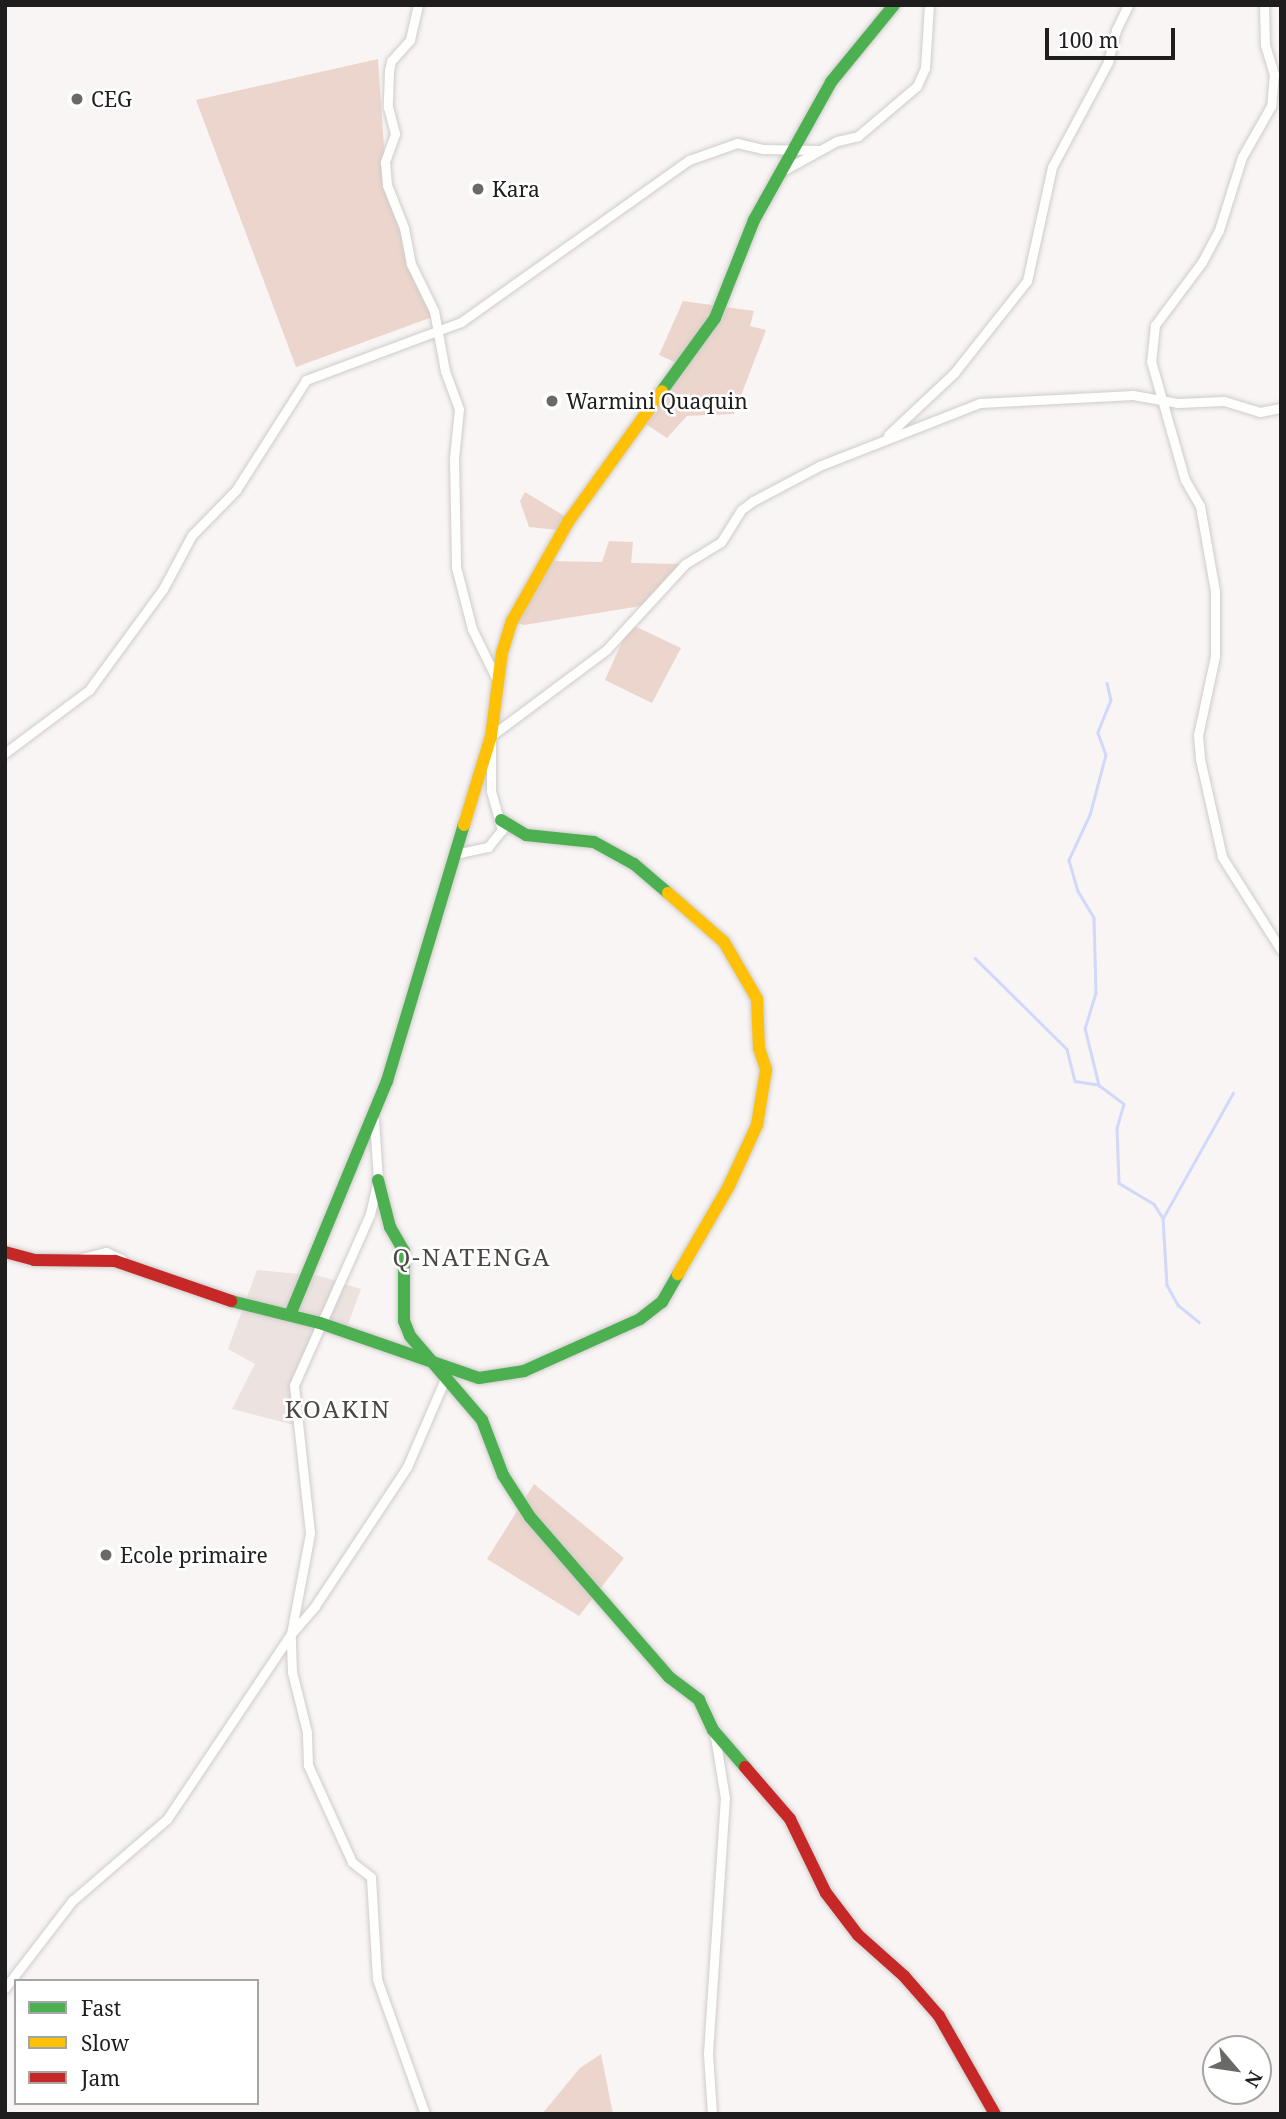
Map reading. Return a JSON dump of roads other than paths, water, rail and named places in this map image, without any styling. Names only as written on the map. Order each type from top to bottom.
[{"type":"street","points":[[418,5],[410,40],[391,61],[389,71],[388,107],[396,134],[385,162],[387,185],[404,228],[411,264],[434,311],[445,371],[459,409],[454,458],[456,567],[472,629],[498,682]]},
{"type":"street","points":[[454,854],[488,847],[502,830],[491,791],[491,736],[498,682],[512,621],[568,522],[715,318],[754,220],[794,149],[856,46],[894,5]]},
{"type":"street","points":[[780,175],[795,160],[858,136],[917,86],[925,68],[929,5]]},
{"type":"street","points":[[881,442],[954,373],[1027,281],[1052,167],[1108,62],[1116,30],[1128,5]]},
{"type":"street","points":[[1264,5],[1265,45],[1274,75],[1271,106],[1242,157],[1219,230],[1202,262],[1155,325],[1151,361],[1185,480],[1200,506],[1215,591],[1215,656],[1198,735],[1200,759],[1222,857],[1281,950]]},
{"type":"street","points":[[5,753],[89,690],[163,589],[192,535],[236,490],[297,388],[319,372],[461,322],[576,243],[689,160],[737,143],[764,149],[817,150]]},
{"type":"street","points":[[290,1315],[374,1120],[491,736],[606,650],[685,564],[721,542],[747,506],[819,466],[980,403],[1133,396],[1164,400],[1224,401],[1259,412],[1281,408]]},
{"type":"street","points":[[5,1252],[71,1263],[115,1261],[136,1266],[206,1295],[320,1323],[432,1364],[479,1378],[504,1377],[600,1339],[640,1319],[662,1302],[729,1186],[757,1125],[765,1084],[757,999],[724,942],[634,864],[594,842],[526,835],[501,820]]},
{"type":"street","points":[[374,1120],[378,1180],[390,1227],[404,1251],[404,1321],[410,1336],[444,1381],[482,1420],[503,1475],[530,1517],[669,1677],[699,1700],[713,1730],[724,1798],[708,2053],[712,2114]]},
{"type":"street","points":[[378,1180],[370,1214],[294,1385],[310,1533],[291,1634],[292,1672],[307,1732],[308,1765],[352,1862],[371,1877],[377,1979],[425,2114]]},
{"type":"street","points":[[5,1988],[72,1901],[167,1819],[291,1634],[315,1606],[407,1467],[444,1381]]},
{"type":"street","points":[[713,1730],[790,1819],[826,1893],[858,1935],[904,1976],[939,2016],[995,2114]]},
{"type":"waterway","points":[[1107,683],[1111,700],[1098,733],[1106,755],[1090,815],[1069,860],[1078,891],[1094,918],[1096,993],[1085,1028],[1099,1085],[1124,1104],[1117,1128],[1119,1183],[1154,1204],[1163,1218],[1167,1285],[1178,1305],[1199,1322]]},
{"type":"waterway","points":[[975,958],[1067,1049],[1075,1081],[1099,1085]]},
{"type":"waterway","points":[[1163,1218],[1233,1093]]},
{"type":"place","name":"CEG","points":[[77,99]]},
{"type":"place","name":"Kara","points":[[478,189]]},
{"type":"place","name":"Warmini Quaquin","points":[[552,401]]},
{"type":"place","name":"Ecole primaire","points":[[106,1555]]},
{"type":"district","name":"Q-NATENGA","points":[[472,1257]]},
{"type":"district","name":"KOAKIN","points":[[338,1409]]}]
